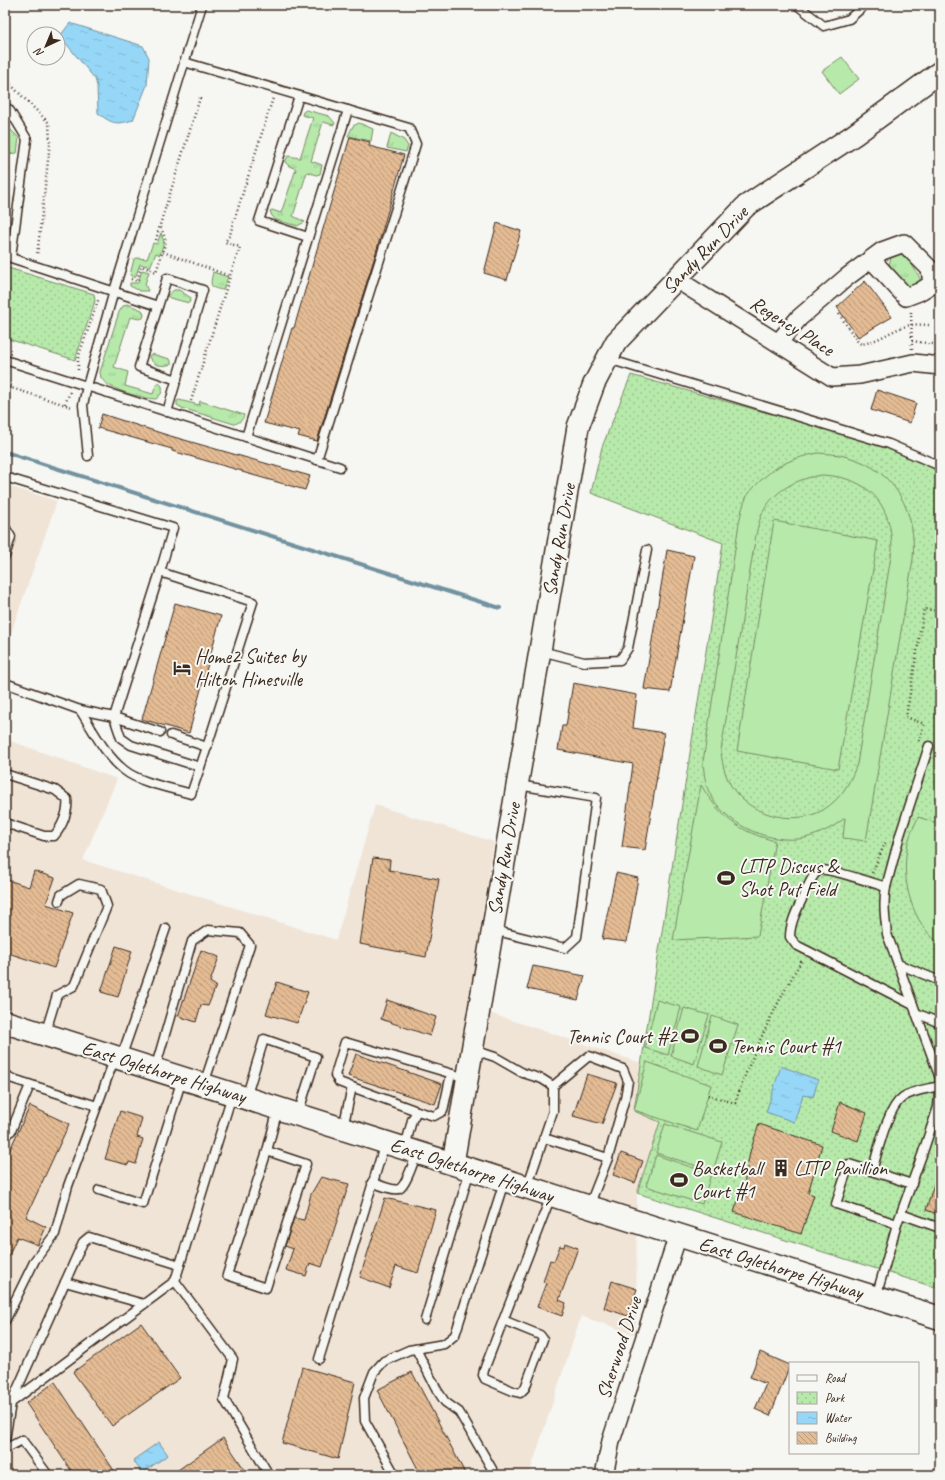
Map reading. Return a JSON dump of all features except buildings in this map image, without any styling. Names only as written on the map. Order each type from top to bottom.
[{"type":"highway","name":"East Oglethorpe Highway","points":[[5,1022],[940,1318]]},
{"type":"street","name":"Sandy Run Drive","points":[[462,1166],[459,1076],[472,1049],[578,427],[594,384],[616,342],[746,206],[854,135],[940,72]]},
{"type":"street","points":[[778,343],[799,318],[847,277],[871,259]]},
{"type":"street","name":"Regency Place","points":[[676,279],[832,377],[860,374],[913,363],[940,366]]},
{"type":"street","name":"Sherwood Drive","points":[[604,1475],[611,1441],[678,1235]]},
{"type":"lane","points":[[88,456],[83,405],[87,386],[114,291],[202,5]]},
{"type":"lane","points":[[797,5],[824,26],[849,19],[865,5]]},
{"type":"lane","points":[[184,62],[409,128],[416,144],[317,460]]},
{"type":"lane","points":[[299,96],[258,221],[308,237]]},
{"type":"lane","points":[[5,106],[10,111],[27,139],[8,256],[158,306]]},
{"type":"lane","points":[[246,437],[348,110]]},
{"type":"lane","points":[[167,412],[177,380],[203,290],[167,278],[139,367],[177,380]]},
{"type":"lane","points":[[607,359],[889,444],[940,466]]},
{"type":"lane","points":[[5,360],[340,467]]},
{"type":"lane","points":[[5,477],[173,528],[114,717],[121,738],[131,745],[200,767]]},
{"type":"lane","points":[[5,527],[11,537],[5,556]]},
{"type":"lane","points":[[540,651],[584,662],[620,660],[628,648],[646,550]]},
{"type":"lane","points":[[80,710],[116,763],[125,771],[143,780],[191,794],[253,602],[160,572]]},
{"type":"lane","points":[[5,683],[80,710],[114,717],[160,732]]},
{"type":"lane","points":[[171,735],[207,747]]},
{"type":"lane","points":[[876,1298],[897,1224],[938,1107],[940,1078],[887,934],[884,895],[900,835],[929,746]]},
{"type":"lane","points":[[5,774],[55,790],[67,799],[68,805],[61,826],[54,836],[44,836],[5,823]]},
{"type":"lane","points":[[492,930],[565,948],[577,937],[596,798],[517,785]]},
{"type":"lane","points":[[886,887],[833,871],[824,869],[818,870],[807,889],[790,928],[790,938],[796,945],[913,1005]]},
{"type":"lane","points":[[44,1035],[57,995],[74,986],[107,906],[101,889],[79,884],[61,895],[59,901]]},
{"type":"lane","points":[[5,1321],[35,1260],[55,1234],[68,1186],[97,1106],[118,1058],[166,928]]},
{"type":"lane","points":[[155,1070],[192,941],[208,930],[240,933],[250,945],[204,1085]]},
{"type":"lane","points":[[898,964],[940,981]]},
{"type":"lane","points":[[916,1014],[940,1023]]},
{"type":"lane","points":[[11,1403],[175,1281],[239,1096],[264,1039],[316,1056],[267,1151],[226,1275],[266,1288],[306,1164],[267,1151]]},
{"type":"lane","points":[[345,1042],[459,1076],[443,1111],[434,1116],[339,1082],[335,1075],[345,1042]]},
{"type":"lane","points":[[472,1049],[495,1057],[524,1074],[542,1080],[552,1086]]},
{"type":"lane","points":[[552,1086],[589,1056],[623,1069],[628,1081],[608,1158],[589,1207]]},
{"type":"lane","points":[[5,1073],[10,1078],[97,1106]]},
{"type":"lane","points":[[99,1190],[143,1204],[183,1078]]},
{"type":"lane","points":[[5,1135],[11,1131],[30,1085]]},
{"type":"lane","points":[[527,1188],[553,1111],[552,1086]]},
{"type":"lane","points":[[872,1171],[889,1118],[896,1103],[908,1094],[940,1086]]},
{"type":"lane","points":[[343,1129],[352,1087]]},
{"type":"lane","points":[[319,1359],[372,1182],[402,1148],[412,1120],[417,1111]]},
{"type":"lane","points":[[544,1138],[608,1158]]},
{"type":"lane","points":[[372,1182],[392,1189],[399,1189],[404,1185],[402,1148]]},
{"type":"lane","points":[[897,1224],[836,1204],[849,1164],[912,1184]]},
{"type":"lane","points":[[425,1320],[462,1166]]},
{"type":"lane","points":[[395,1475],[365,1421],[364,1398],[374,1372],[384,1361],[410,1350],[444,1344],[455,1335],[505,1180]]},
{"type":"lane","points":[[503,1320],[540,1335],[543,1339],[525,1388],[520,1393],[485,1379],[483,1375],[503,1320],[551,1195]]},
{"type":"lane","points":[[901,1214],[940,1228]]},
{"type":"lane","points":[[5,1440],[11,1403],[83,1242],[89,1237],[180,1265]]},
{"type":"lane","points":[[175,1281],[233,1359],[224,1399],[269,1475]]},
{"type":"lane","points":[[65,1282],[144,1304]]},
{"type":"lane","points":[[416,1349],[426,1371],[445,1402],[459,1412],[494,1475]]},
{"type":"lane","points":[[5,1449],[22,1440],[48,1475]]},
{"type":"path","points":[[5,79],[48,123],[50,143],[37,257],[44,259]]},
{"type":"path","points":[[192,401],[240,246],[225,242],[233,224],[276,89]]},
{"type":"path","points":[[156,240],[200,95]]},
{"type":"path","points":[[131,279],[137,281],[141,266],[156,272],[166,241],[160,225]]},
{"type":"path","points":[[162,252],[230,276]]},
{"type":"path","points":[[78,370],[78,358],[99,298]]},
{"type":"path","points":[[910,306],[913,363]]},
{"type":"path","points":[[839,314],[858,342],[861,344],[870,343],[903,327],[911,325],[930,325]]},
{"type":"path","points":[[912,342],[940,345]]},
{"type":"path","points":[[5,386],[73,407]]},
{"type":"path","points":[[65,404],[71,391]]},
{"type":"path","points":[[917,745],[924,724],[906,717],[924,609],[940,611]]},
{"type":"path","points":[[868,882],[888,837]]},
{"type":"path","points":[[708,1095],[735,1103],[752,1056],[779,1000],[808,951]]},
{"type":"shaded area","points":[[5,485],[57,501],[5,650]]},
{"type":"shaded area","points":[[5,739],[117,779],[83,860],[336,940],[375,805],[494,842],[468,1006],[641,1063],[634,1111],[660,1122],[637,1193],[636,1335],[581,1316],[529,1475],[11,1475],[5,1466]]},
{"type":"green space","points":[[842,57],[859,79],[839,94],[822,71]]},
{"type":"green space","points":[[306,110],[329,116],[335,123],[334,125],[323,122],[311,161],[322,165],[320,174],[316,175],[307,172],[293,216],[305,222],[297,226],[276,220],[270,211],[272,210],[281,213],[296,169],[289,166],[285,162],[288,156],[300,158],[313,118],[302,115]]},
{"type":"green space","points":[[359,123],[373,129],[371,141],[348,136],[353,126]]},
{"type":"green space","points":[[8,127],[19,138],[17,153],[6,154],[5,157],[5,129]]},
{"type":"green space","points":[[391,133],[404,140],[408,146],[406,152],[387,148]]},
{"type":"green space","points":[[161,233],[164,242],[160,255],[156,253],[150,267],[140,264],[135,278],[130,275],[134,259],[147,259],[153,243],[157,244]]},
{"type":"green space","points":[[900,253],[908,258],[920,278],[920,282],[911,289],[897,278],[889,265],[891,257]]},
{"type":"green space","points":[[5,267],[94,294],[95,301],[75,360],[5,338]]},
{"type":"green space","points":[[142,270],[149,272],[145,284],[148,291],[140,291],[130,286],[130,283],[138,283]]},
{"type":"green space","points":[[213,272],[228,277],[223,290],[213,287],[211,280]]},
{"type":"green space","points":[[174,290],[179,290],[191,298],[189,303],[167,296]]},
{"type":"green space","points":[[127,304],[142,310],[144,315],[143,318],[139,319],[130,317],[114,367],[128,372],[125,386],[153,394],[156,385],[159,383],[162,386],[162,392],[156,399],[142,397],[118,390],[101,378],[100,372],[119,312],[123,306]]},
{"type":"green space","points":[[151,354],[170,359],[171,364],[156,364],[149,357]]},
{"type":"green space","points":[[631,375],[940,461],[940,1289],[637,1193],[660,1122],[634,1110],[723,543],[591,493],[602,447]]},
{"type":"green space","points":[[179,400],[199,405],[200,401],[244,415],[238,423],[234,424],[182,408],[177,405],[177,401]]},
{"type":"green space","points":[[818,453],[845,456],[865,463],[879,472],[891,483],[900,496],[907,510],[911,525],[913,559],[866,841],[843,838],[845,818],[823,832],[804,838],[785,839],[759,834],[746,828],[724,813],[709,792],[704,774],[703,762],[743,505],[750,492],[769,473],[794,459]],"holes":[[[822,475],[839,477],[853,481],[865,487],[875,496],[888,519],[892,550],[857,764],[844,790],[829,806],[813,815],[790,818],[767,813],[746,803],[731,785],[726,774],[721,750],[759,521],[769,503],[782,490],[789,486],[805,479]]]},
{"type":"green space","points":[[774,521],[878,541],[838,769],[737,751]]},
{"type":"green space","name":"LITP Discus & Shot Put Field","points":[[701,785],[723,815],[732,822],[751,833],[775,841],[758,936],[673,940]]},
{"type":"green space","points":[[918,817],[940,824],[940,944],[922,925],[907,888],[906,862],[908,845],[911,833]]},
{"type":"green space","points":[[657,1000],[681,1007],[668,1055],[645,1048]]},
{"type":"green space","name":"Tennis Court #2","points":[[684,1008],[709,1015],[694,1064],[671,1056]]},
{"type":"green space","name":"Tennis Court #1","points":[[712,1016],[738,1025],[722,1075],[698,1066]]},
{"type":"green space","points":[[647,1062],[711,1085],[697,1131],[634,1110]]},
{"type":"green space","points":[[665,1124],[722,1142],[713,1171],[656,1153]]},
{"type":"green space","name":"Basketball Court #1","points":[[656,1155],[711,1174],[702,1204],[646,1186]]},
{"type":"water","points":[[70,23],[143,46],[149,58],[147,85],[133,120],[118,123],[107,119],[98,113],[97,86],[95,79],[66,43],[66,28]]},
{"type":"water","points":[[781,1066],[818,1080],[813,1097],[803,1095],[794,1122],[766,1112]]},
{"type":"water","points":[[159,1442],[168,1455],[142,1473],[133,1460]]},
{"type":"waterway","points":[[5,452],[500,608]]},
{"type":"place","name":"Home2 Suites by Hilton Hinesville","points":[[182,668]]},
{"type":"place","name":"LITP Discus & Shot Put Field","points":[[726,878]]},
{"type":"place","name":"Tennis Court #2","points":[[690,1036]]},
{"type":"place","name":"Tennis Court #1","points":[[718,1046]]},
{"type":"place","name":"LITP Pavillion","points":[[781,1168]]},
{"type":"place","name":"Basketball Court #1","points":[[679,1180]]}]
